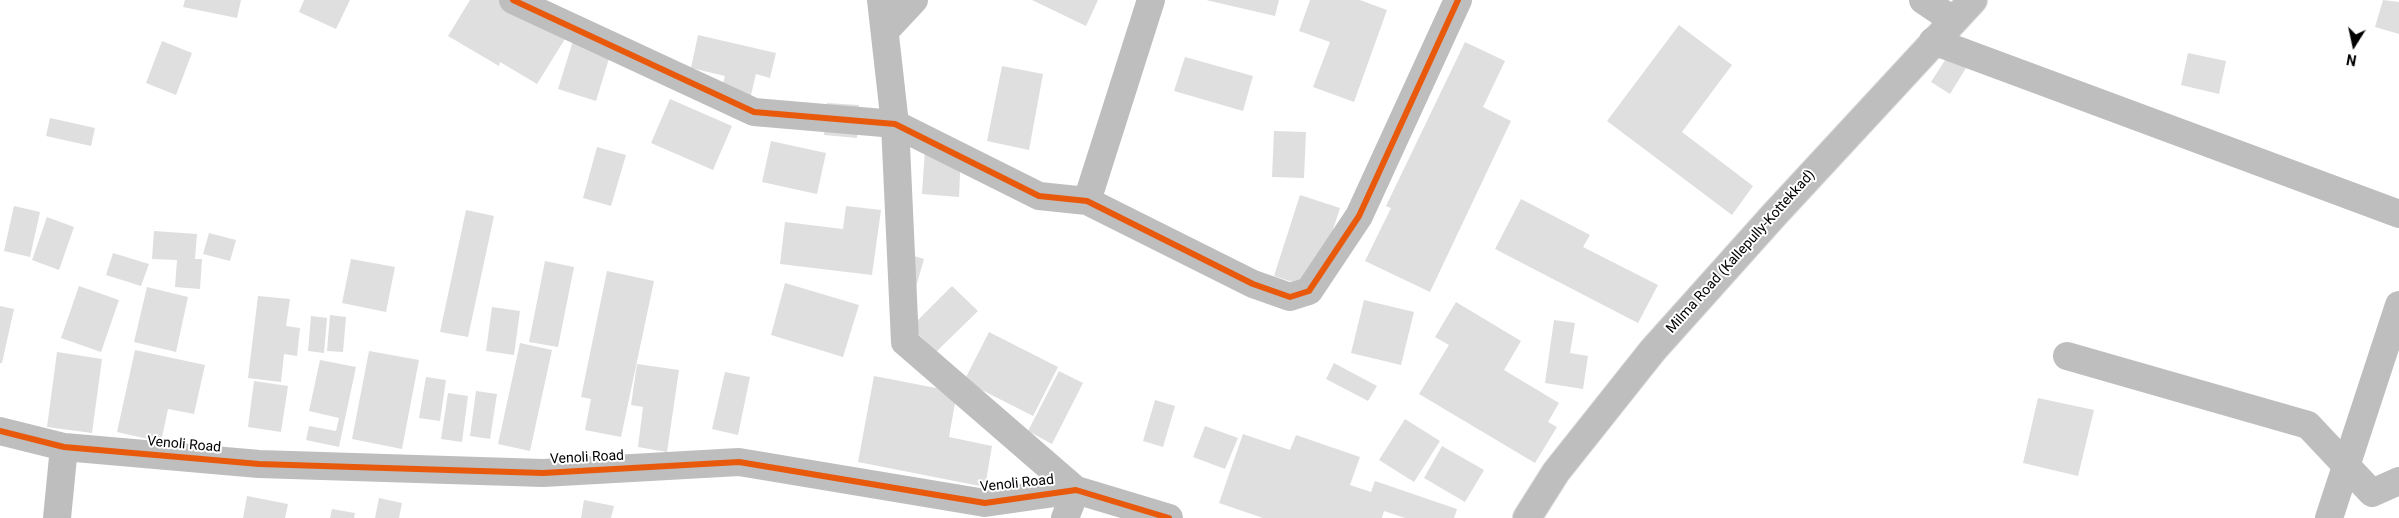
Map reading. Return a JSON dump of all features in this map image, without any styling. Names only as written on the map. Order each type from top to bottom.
[{"type":"street","points":[[513,0],[754,112],[895,124],[1039,196],[1087,201],[1253,284],[1290,297],[1309,291],[1359,216],[1458,0]]},
{"type":"street","points":[[881,0],[895,124],[905,342],[1076,490],[1065,518]]},
{"type":"street","points":[[884,31],[914,0]]},
{"type":"street","points":[[1087,201],[1151,0]]},
{"type":"street","points":[[1923,0],[1953,20]]},
{"type":"street","name":"Milma Road (Kallepully-Kottekkad)","points":[[1527,518],[1556,472],[1653,350],[1973,0]]},
{"type":"street","points":[[1933,42],[2399,214]]},
{"type":"street","points":[[2329,518],[2399,304]]},
{"type":"street","points":[[2067,356],[2308,425],[2372,493],[2399,481]]},
{"type":"street","name":"Venoli Road","points":[[0,431],[64,447],[259,464],[543,473],[739,462],[985,503],[1076,490],[1169,518]]},
{"type":"street","points":[[57,518],[64,447]]},
{"type":"building","points":[[185,0],[241,0],[237,18],[183,7]]},
{"type":"building","points":[[304,0],[350,0],[336,29],[299,12]]},
{"type":"building","points":[[470,0],[529,0],[573,26],[537,84],[500,62],[499,66],[448,36]]},
{"type":"building","points":[[1032,0],[1098,0],[1086,26]]},
{"type":"building","points":[[1206,0],[1279,0],[1275,16]]},
{"type":"building","points":[[1310,0],[1360,0],[1387,10],[1354,102],[1313,87],[1330,42],[1299,31]]},
{"type":"building","points":[[2383,0],[2399,2],[2399,34],[2375,27]]},
{"type":"building","points":[[1679,25],[1732,65],[1682,132],[1753,186],[1732,215],[1607,121]]},
{"type":"building","points":[[577,28],[615,39],[596,101],[558,89]]},
{"type":"building","points":[[698,35],[776,53],[770,78],[756,74],[750,99],[721,91],[725,76],[691,68]]},
{"type":"building","points":[[162,41],[192,53],[176,95],[146,83]]},
{"type":"building","points":[[1465,42],[1505,61],[1483,107],[1511,121],[1430,292],[1365,261],[1391,208],[1386,206]]},
{"type":"building","points":[[2188,53],[2226,61],[2219,94],[2181,85]]},
{"type":"building","points":[[1185,57],[1253,76],[1243,111],[1174,91]]},
{"type":"building","points":[[1947,57],[1966,68],[1950,94],[1931,82]]},
{"type":"building","points":[[1002,66],[1043,74],[1029,150],[987,141]]},
{"type":"building","points":[[670,99],[732,126],[713,170],[651,143]]},
{"type":"building","points":[[827,103],[859,105],[857,138],[824,135]]},
{"type":"building","points":[[50,118],[95,128],[91,146],[46,136]]},
{"type":"building","points":[[1274,131],[1306,132],[1304,178],[1272,177]]},
{"type":"building","points":[[771,141],[826,153],[817,194],[762,182]]},
{"type":"building","points":[[597,147],[626,155],[611,206],[583,198]]},
{"type":"building","points":[[925,149],[961,151],[959,197],[922,194]]},
{"type":"building","points":[[1300,195],[1340,208],[1314,289],[1274,276]]},
{"type":"building","points":[[1521,199],[1590,235],[1583,247],[1658,285],[1638,323],[1495,249]]},
{"type":"building","points":[[14,206],[40,212],[30,257],[4,251]]},
{"type":"building","points":[[846,206],[881,210],[872,275],[780,264],[785,222],[843,229]]},
{"type":"building","points":[[466,210],[494,216],[468,337],[440,332]]},
{"type":"building","points":[[47,217],[74,227],[59,270],[32,260]]},
{"type":"building","points":[[154,231],[197,234],[195,259],[202,259],[200,289],[175,287],[177,260],[152,259]]},
{"type":"building","points":[[209,233],[236,240],[230,261],[203,254]]},
{"type":"building","points":[[113,253],[149,264],[141,286],[106,275]]},
{"type":"building","points":[[905,253],[924,259],[914,294]]},
{"type":"building","points":[[351,259],[395,267],[386,312],[342,303]]},
{"type":"building","points":[[545,261],[574,267],[558,347],[529,342]]},
{"type":"building","points":[[607,271],[654,281],[621,437],[585,430],[591,399],[581,397]]},
{"type":"building","points":[[785,283],[859,305],[843,357],[771,335]]},
{"type":"building","points":[[79,286],[119,300],[101,352],[61,338]]},
{"type":"building","points":[[952,286],[978,311],[936,352],[911,327]]},
{"type":"building","points":[[147,287],[188,297],[176,352],[134,342]]},
{"type":"building","points":[[258,296],[290,299],[286,326],[300,328],[297,356],[284,354],[281,382],[248,378]]},
{"type":"building","points":[[1364,300],[1414,312],[1401,365],[1351,353]]},
{"type":"building","points":[[1456,302],[1521,341],[1504,370],[1559,403],[1548,422],[1557,427],[1535,463],[1419,394],[1449,345],[1435,337]]},
{"type":"building","points":[[0,306],[14,309],[2,363],[0,363]]},
{"type":"building","points":[[492,307],[520,311],[514,355],[486,351]]},
{"type":"building","points":[[330,315],[346,317],[343,352],[327,351]]},
{"type":"building","points":[[311,316],[327,318],[324,353],[308,351]]},
{"type":"building","points":[[1554,320],[1575,323],[1570,353],[1588,356],[1583,389],[1545,383]]},
{"type":"building","points":[[989,332],[1058,367],[1033,416],[964,381]]},
{"type":"building","points":[[520,343],[552,350],[530,451],[498,444]]},
{"type":"building","points":[[135,350],[205,365],[194,414],[168,409],[161,442],[117,432]]},
{"type":"building","points":[[369,351],[419,360],[402,449],[352,439]]},
{"type":"building","points":[[57,352],[102,359],[92,433],[47,427]]},
{"type":"building","points":[[320,360],[356,367],[339,447],[306,440],[309,426],[336,431],[339,418],[309,411]]},
{"type":"building","points":[[1334,363],[1377,386],[1368,401],[1326,379]]},
{"type":"building","points":[[637,364],[679,370],[667,452],[638,447],[643,407],[631,405]]},
{"type":"building","points":[[1059,371],[1083,383],[1052,444],[1028,431]]},
{"type":"building","points":[[725,372],[750,377],[738,435],[712,429]]},
{"type":"building","points":[[874,376],[957,392],[949,437],[992,446],[985,487],[858,462]]},
{"type":"building","points":[[426,377],[446,380],[440,421],[419,418]]},
{"type":"building","points":[[254,381],[288,386],[281,432],[248,427]]},
{"type":"building","points":[[476,391],[497,394],[490,439],[470,436]]},
{"type":"building","points":[[448,393],[468,396],[462,442],[441,439]]},
{"type":"building","points":[[2038,398],[2094,410],[2078,476],[2023,463]]},
{"type":"building","points":[[1155,400],[1175,406],[1163,447],[1143,441]]},
{"type":"building","points":[[1405,419],[1440,441],[1414,482],[1379,460]]},
{"type":"building","points":[[1205,426],[1238,438],[1225,469],[1193,457]]},
{"type":"building","points":[[1243,434],[1290,450],[1296,435],[1360,457],[1350,485],[1371,492],[1375,481],[1457,509],[1454,518],[1405,518],[1384,511],[1382,518],[1263,518],[1219,503]]},
{"type":"building","points":[[1442,446],[1484,470],[1465,502],[1424,478]]},
{"type":"building","points":[[247,496],[288,504],[285,518],[243,518]]},
{"type":"building","points":[[379,498],[402,503],[399,518],[375,518]]},
{"type":"building","points":[[584,500],[614,506],[611,518],[581,518]]},
{"type":"building","points":[[332,509],[355,513],[354,518],[330,518]]},
{"type":"cycle path","points":[[513,0],[754,112],[895,124],[1039,196],[1087,201],[1253,284],[1290,297],[1309,291],[1359,216],[1458,0]]},
{"type":"cycle path","points":[[0,431],[64,447],[259,464],[543,473],[739,462],[985,503],[1076,490],[1169,518]]}]
